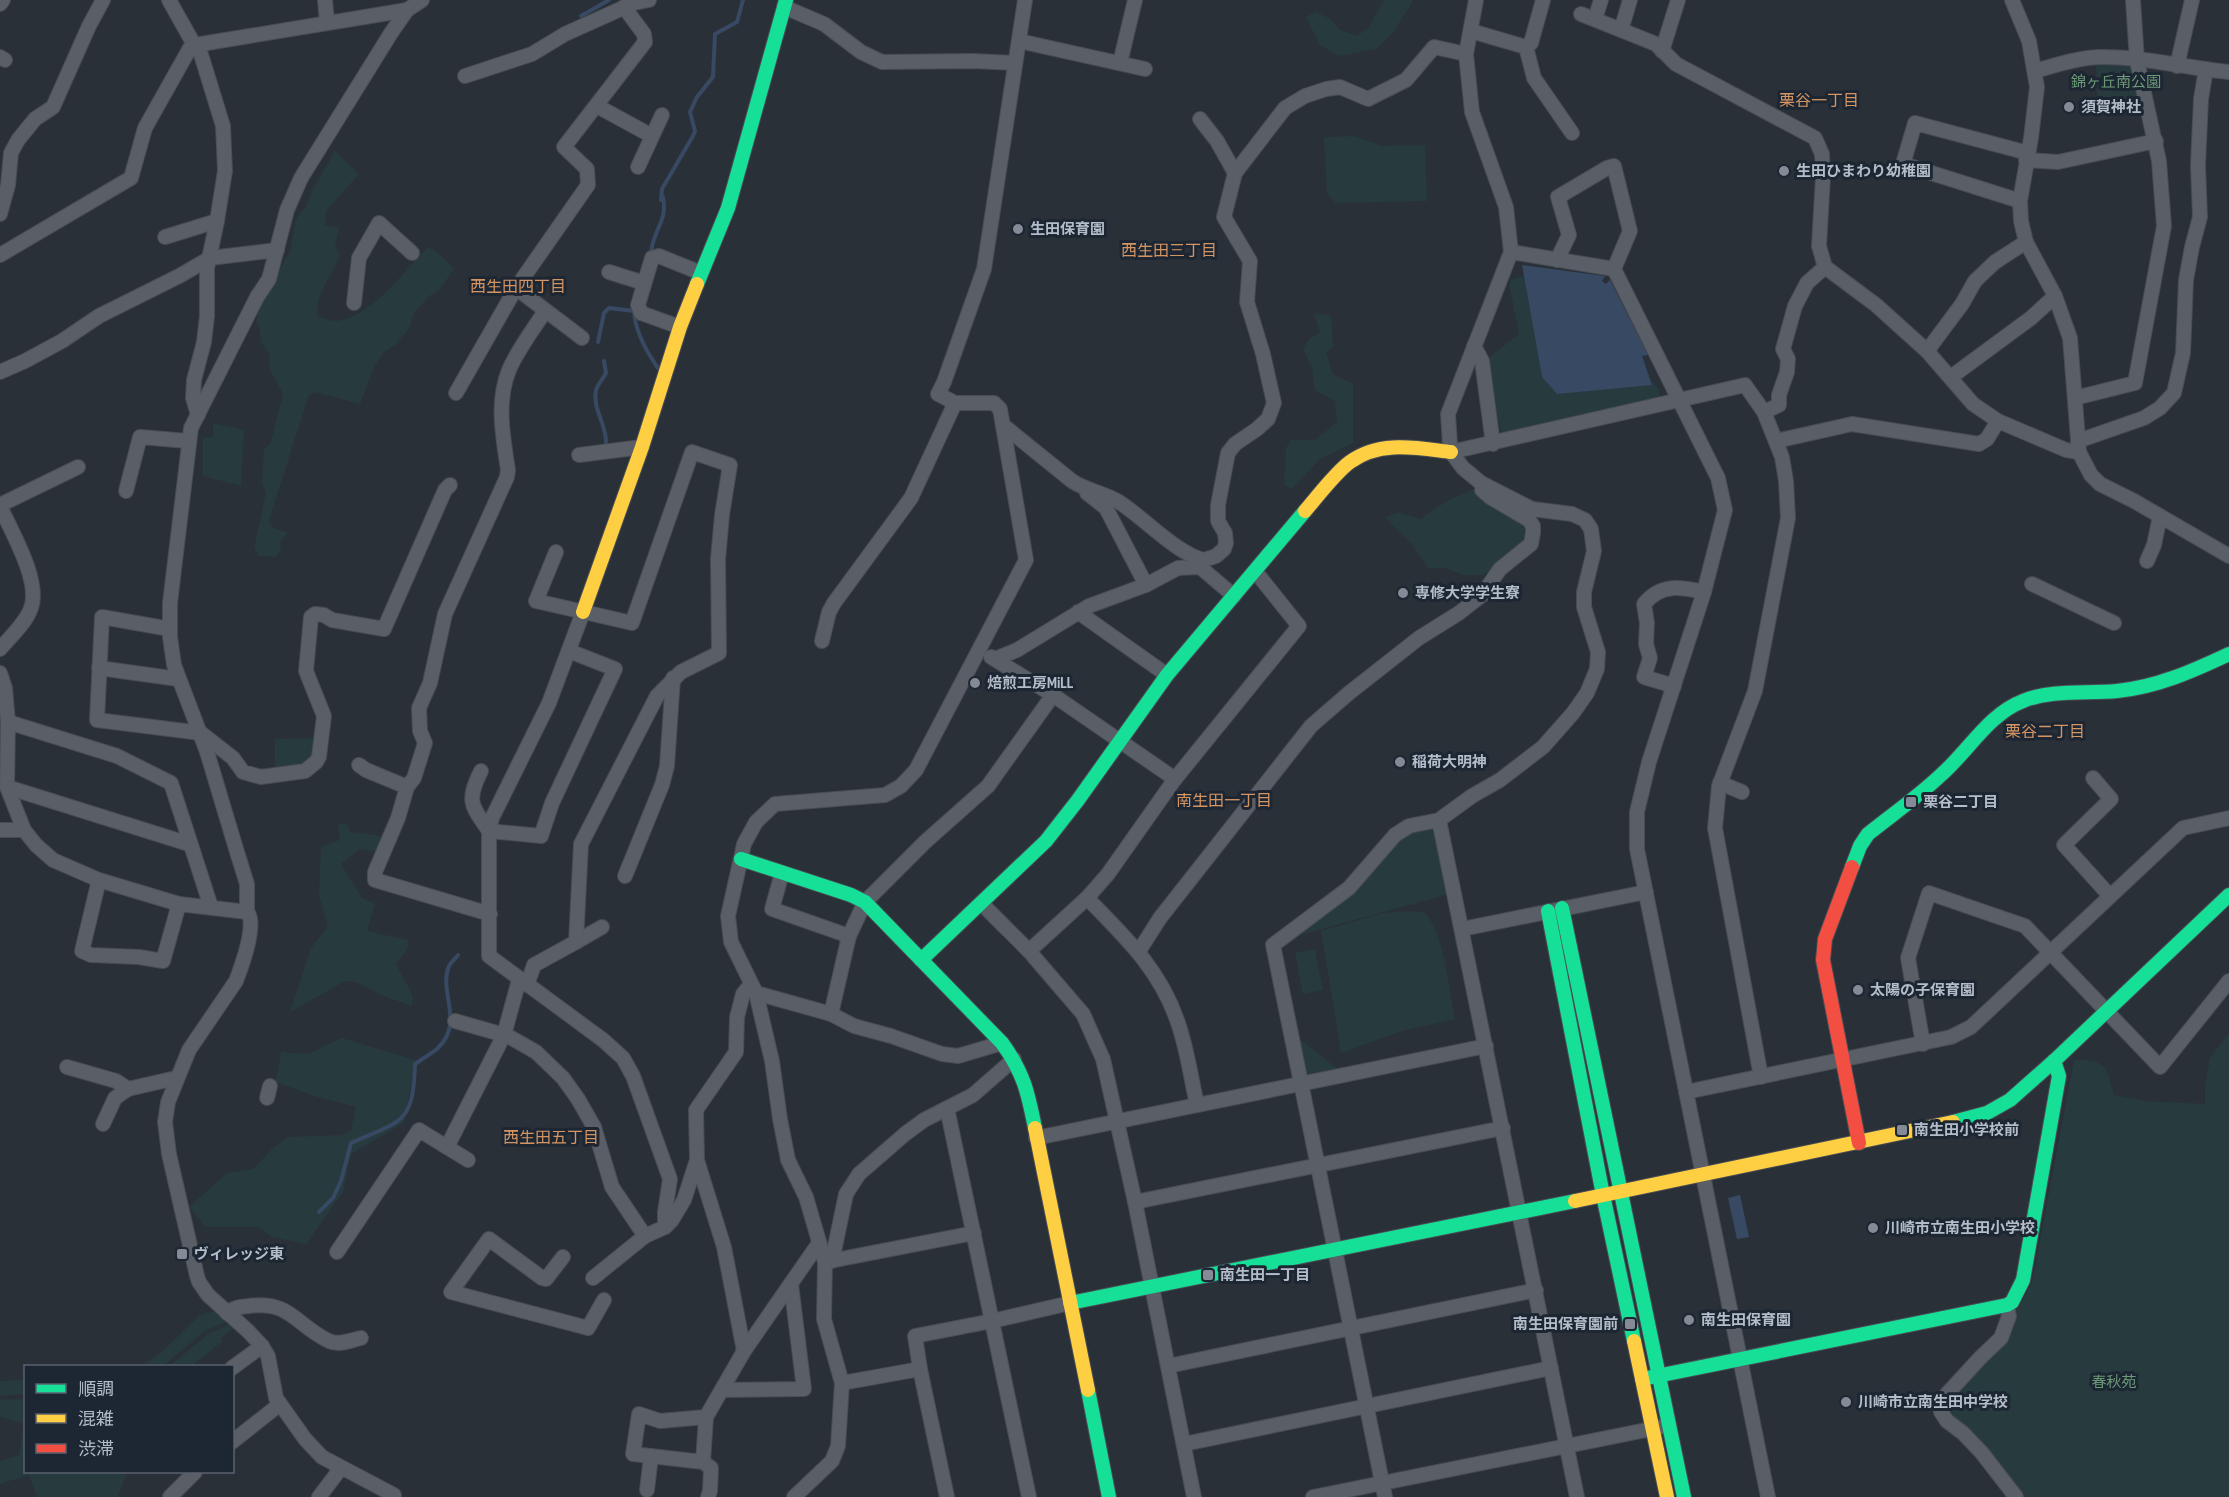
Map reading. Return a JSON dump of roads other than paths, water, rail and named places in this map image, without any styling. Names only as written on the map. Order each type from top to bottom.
[{"type":"street","points":[[0,4],[3,0]]},
{"type":"street","points":[[0,214],[8,185],[11,153],[35,119],[53,107],[103,0]]},
{"type":"street","points":[[170,0],[198,48],[223,126],[225,171],[207,268],[207,316],[204,342],[194,380],[193,398],[198,415]]},
{"type":"street","points":[[325,0],[327,22]]},
{"type":"street","points":[[394,1495],[341,1468],[322,1456],[305,1439],[276,1398],[268,1356],[258,1339],[208,1295],[199,1282],[171,1164],[165,1122],[168,1102],[176,1078],[189,1050],[226,999],[241,969],[252,923],[247,912],[246,884],[201,733],[174,665],[170,603],[191,429],[268,279],[287,210],[301,178],[407,10],[423,0]]},
{"type":"street","points":[[465,76],[532,54],[566,34],[624,8],[649,0]]},
{"type":"street","points":[[829,1261],[819,1243],[806,1197],[788,1160],[772,1061],[753,988],[730,942],[728,916],[744,843],[756,822],[775,804],[885,795],[901,786],[916,770],[1026,560],[1000,410],[994,404],[955,403],[938,394],[984,269],[1024,0]]},
{"type":"street","points":[[1120,63],[1135,0]]},
{"type":"street","points":[[1384,1490],[1273,945],[1349,888],[1395,835],[1423,821],[1439,820],[1472,796],[1500,780],[1544,747],[1587,693],[1597,669],[1598,652],[1584,607],[1584,592],[1594,550],[1591,529],[1585,520],[1572,514],[1532,509],[1481,483],[1463,468],[1451,452],[1448,414],[1511,252],[1506,207],[1472,112],[1467,54],[1476,0]]},
{"type":"street","points":[[1526,47],[1531,43],[1543,0]]},
{"type":"street","points":[[1595,19],[1601,0]]},
{"type":"street","points":[[1621,30],[1630,0]]},
{"type":"street","points":[[1662,51],[1678,0]]},
{"type":"street","points":[[2013,0],[2029,41],[2037,87],[2020,201],[2026,242],[2055,296],[2070,338],[2079,447],[2091,475],[2100,484],[2229,556]]},
{"type":"street","points":[[2075,398],[2135,383],[2164,226],[2156,141],[2137,60],[2133,0]]},
{"type":"street","points":[[2177,66],[2192,0]]},
{"type":"street","points":[[665,1227],[670,1179],[633,1076],[615,1049],[489,956],[489,831],[492,818],[549,703],[642,447],[680,327],[729,208],[785,4],[824,24],[861,51],[882,62],[1015,63]]},
{"type":"street","points":[[0,255],[131,178],[145,128],[190,48],[195,45],[327,22],[385,6],[407,10]]},
{"type":"street","points":[[456,393],[516,288],[588,185],[587,169],[564,147],[645,42],[644,34],[624,8]]},
{"type":"street","points":[[1581,14],[1656,44],[1676,64],[1815,138],[1822,154],[1819,246],[1825,267],[1876,305],[1927,351],[1973,404],[1998,421],[2066,450],[2079,447],[2144,418],[2160,408],[2174,393],[2183,353],[2186,280],[2200,217],[2198,165],[2201,99],[2206,69]]},
{"type":"street","points":[[1471,31],[1526,47]]},
{"type":"street","points":[[1019,41],[1145,69]]},
{"type":"street","points":[[995,659],[1017,650],[1089,606],[1146,585],[1178,568],[1202,564],[1224,549],[1225,533],[1218,521],[1218,505],[1228,453],[1235,444],[1257,429],[1268,418],[1274,403],[1263,354],[1246,302],[1250,261],[1224,217],[1235,173],[1285,108],[1305,96],[1340,87],[1368,99],[1406,80],[1434,47],[1467,54]]},
{"type":"street","points":[[1526,47],[1534,78],[1572,133]]},
{"type":"street","points":[[2035,70],[2098,57],[2229,72]]},
{"type":"street","points":[[597,106],[667,139]]},
{"type":"street","points":[[638,167],[662,115]]},
{"type":"street","points":[[1200,119],[1217,141],[1235,173]]},
{"type":"street","points":[[2020,201],[1903,164],[1915,123],[2027,156],[2058,162],[2156,141]]},
{"type":"street","points":[[1557,260],[1569,235],[1558,197],[1614,166],[1630,231],[1614,269],[1718,478],[1725,510],[1704,592],[1649,762],[1637,812],[1637,849],[1768,1497]]},
{"type":"street","points":[[165,237],[217,222]]},
{"type":"street","points":[[354,303],[359,258],[379,223],[412,253]]},
{"type":"street","points":[[1927,351],[1962,304],[1975,281],[1995,262],[2026,242]]},
{"type":"street","points":[[0,372],[62,341],[99,316],[210,258],[277,250]]},
{"type":"street","points":[[1511,252],[1614,269]]},
{"type":"street","points":[[680,327],[640,313],[638,305],[652,258],[659,256],[701,273]]},
{"type":"street","points":[[1764,412],[1779,405],[1779,395],[1787,372],[1788,359],[1783,349],[1795,306],[1807,284],[1825,267]]},
{"type":"street","points":[[609,272],[644,283]]},
{"type":"street","points":[[516,288],[582,338]]},
{"type":"street","points":[[1951,378],[2031,318],[2055,296]]},
{"type":"street","points":[[490,914],[375,880],[375,872],[398,818],[407,787],[414,778],[425,743],[420,731],[419,708],[430,683],[445,614],[507,477],[501,420],[504,386],[514,360],[545,311]]},
{"type":"street","points":[[1474,346],[1482,361],[1493,444]]},
{"type":"street","points":[[921,960],[1046,841],[1167,675],[1340,471],[1355,458],[1379,449],[1399,446],[1451,452],[1746,385],[1764,412],[1782,457],[1788,518],[1755,691],[1720,783],[1714,828],[1761,1077]]},
{"type":"street","points":[[822,640],[829,612],[834,603],[911,498],[955,403]]},
{"type":"street","points":[[1776,441],[1852,424],[1979,444],[1987,439],[1998,421]]},
{"type":"street","points":[[1004,426],[1106,508],[1146,585]]},
{"type":"street","points":[[126,491],[140,437],[188,441]]},
{"type":"street","points":[[579,455],[642,447]]},
{"type":"street","points":[[556,552],[536,602],[632,623],[692,452],[730,465],[718,559],[719,653],[681,672],[657,696],[581,844],[576,942]]},
{"type":"street","points":[[0,649],[28,614],[33,601],[33,589],[25,563],[0,505],[78,467]]},
{"type":"street","points":[[1139,951],[1160,918],[1311,726],[1419,638],[1482,595],[1500,568],[1531,544],[1533,526],[1529,520],[1490,497],[1482,490],[1481,483]]},
{"type":"street","points":[[170,629],[102,616],[97,720],[201,733],[226,752],[248,775],[261,777],[305,771],[319,757],[324,717],[306,671],[311,617],[315,614],[324,615],[332,620],[384,629],[445,490],[450,485]]},
{"type":"street","points":[[1082,488],[1118,500],[1202,564],[1234,596]]},
{"type":"street","points":[[2147,561],[2154,545],[2160,516]]},
{"type":"street","points":[[1029,951],[1087,898],[1108,874],[1175,778],[1299,627],[1255,571]]},
{"type":"street","points":[[2032,584],[2114,623]]},
{"type":"street","points":[[1674,686],[1644,677],[1650,658],[1646,644],[1647,623],[1644,604],[1662,590],[1676,586],[1704,592]]},
{"type":"street","points":[[1078,612],[1167,675]]},
{"type":"street","points":[[489,831],[541,836],[552,803],[615,669],[569,651]]},
{"type":"street","points":[[978,651],[1053,695],[1175,778]]},
{"type":"street","points":[[1859,1143],[1825,971],[1824,951],[1825,939],[1842,892],[1860,846],[1868,834],[1952,765],[2000,716],[2022,701],[2047,695],[2126,690],[2152,685],[2186,674],[2229,654]]},
{"type":"street","points":[[99,668],[178,679]]},
{"type":"street","points":[[0,673],[5,688],[8,722],[4,743],[7,787],[24,830],[52,860],[99,880],[179,904],[247,912]]},
{"type":"street","points":[[625,876],[662,785],[667,766],[673,678]]},
{"type":"street","points":[[831,1014],[849,936],[865,902],[925,842],[988,786],[1053,695]]},
{"type":"street","points":[[8,722],[117,756],[171,783],[211,907]]},
{"type":"street","points":[[359,765],[407,787]]},
{"type":"street","points":[[481,771],[471,790],[471,803],[489,831]]},
{"type":"street","points":[[2093,778],[2111,799],[2064,845],[2110,896]]},
{"type":"street","points":[[1720,783],[1742,792]]},
{"type":"street","points":[[7,787],[189,844]]},
{"type":"street","points":[[1686,1092],[1923,1044],[1951,1037],[1971,1027],[2183,828],[2229,819]]},
{"type":"street","points":[[1439,820],[1577,1497]]},
{"type":"street","points":[[0,830],[24,830]]},
{"type":"street","points":[[741,860],[851,895],[865,902],[1002,1043],[1014,1059],[1026,1084],[1109,1497]]},
{"type":"street","points":[[782,873],[772,909],[849,936]]},
{"type":"street","points":[[99,880],[82,951],[92,955],[139,957],[163,961],[179,904]]},
{"type":"street","points":[[1462,929],[1646,892]]},
{"type":"street","points":[[1923,1044],[1908,958],[1929,893],[2025,926],[2160,1067],[2229,981]]},
{"type":"street","points":[[1087,898],[1139,951],[1154,973],[1177,1020],[1197,1106]]},
{"type":"street","points":[[947,1497],[915,1336],[1934,1128],[1987,1113],[2010,1100],[2054,1061],[2228,898]]},
{"type":"street","points":[[981,903],[1029,951],[1083,1014],[1103,1059],[1135,1202],[1194,1497]]},
{"type":"street","points":[[1555,909],[1620,1192],[1684,1497]]},
{"type":"street","points":[[1555,909],[1603,1195],[1666,1497]]},
{"type":"street","points":[[447,1147],[504,1035],[523,982],[534,965],[602,927]]},
{"type":"street","points":[[744,1351],[724,1248],[697,1160],[696,1110],[736,1052],[736,1017],[742,994],[753,988],[831,1014],[854,1026],[942,1054],[958,1056],[1002,1043]]},
{"type":"street","points":[[455,1022],[504,1035],[536,1052],[563,1078],[594,1127],[612,1187],[645,1236]]},
{"type":"street","points":[[1036,1138],[1486,1046]]},
{"type":"street","points":[[794,1497],[832,1461],[838,1446],[843,1383],[824,1319],[829,1261],[846,1194],[852,1182],[905,1134],[924,1120],[973,1095],[1014,1059]]},
{"type":"street","points":[[1642,1379],[2007,1305],[2012,1302],[2023,1280],[2059,1076],[2054,1061]]},
{"type":"street","points":[[67,1067],[116,1081],[128,1089]]},
{"type":"street","points":[[103,1124],[115,1098],[128,1089],[176,1078]]},
{"type":"street","points":[[947,1108],[1029,1497]]},
{"type":"street","points":[[1135,1202],[1503,1128]]},
{"type":"street","points":[[338,1252],[418,1130],[468,1160]]},
{"type":"street","points":[[593,1278],[645,1236],[665,1227],[672,1220],[684,1200],[697,1160]]},
{"type":"street","points":[[829,1261],[974,1233]]},
{"type":"street","points":[[563,1257],[546,1279],[489,1239],[451,1292],[588,1328],[604,1300]]},
{"type":"street","points":[[703,1462],[706,1417],[744,1351],[819,1243]]},
{"type":"street","points":[[723,1390],[804,1389],[791,1284]]},
{"type":"street","points":[[1168,1366],[1536,1290]]},
{"type":"street","points":[[227,1313],[233,1308],[266,1304],[285,1310],[330,1342],[341,1343],[361,1338]]},
{"type":"street","points":[[2007,1305],[2009,1316],[2001,1338],[1947,1394],[1942,1403],[1941,1412],[1947,1421],[1963,1433],[1982,1453],[2016,1497]]},
{"type":"street","points":[[234,1367],[262,1346]]},
{"type":"street","points":[[1184,1444],[1551,1368]]},
{"type":"street","points":[[843,1383],[920,1369]]},
{"type":"street","points":[[234,1440],[280,1404]]},
{"type":"street","points":[[706,1417],[660,1421],[639,1414],[633,1454],[703,1462],[711,1468],[708,1497]]},
{"type":"street","points":[[1314,1497],[1384,1490],[1567,1446],[1669,1425]]},
{"type":"street","points":[[647,1490],[651,1456]]},
{"type":"street","points":[[319,1497],[341,1468]]},
{"type":"street","points":[[170,1497],[194,1473]]},
{"type":"water","points":[[1522,265],[1605,276],[1602,281],[1606,284],[1610,280],[1648,355],[1642,356],[1652,385],[1557,394],[1542,377]]},
{"type":"water","points":[[1740,1195],[1749,1237],[1737,1239],[1728,1198]]},
{"type":"waterway","points":[[581,16],[609,0]]},
{"type":"waterway","points":[[661,200],[662,189],[695,131],[690,112],[697,97],[713,77],[715,34],[737,22],[743,0]]},
{"type":"waterway","points":[[651,253],[664,213],[663,197]]},
{"type":"waterway","points":[[598,342],[604,313],[609,308],[634,311],[636,326],[642,341],[658,368]]},
{"type":"waterway","points":[[604,361],[606,373],[596,390],[595,397],[606,443]]},
{"type":"waterway","points":[[319,1212],[333,1198],[341,1181],[351,1143],[382,1130],[401,1118],[411,1099],[415,1064],[438,1048],[446,1038],[450,1028],[446,976],[449,966],[458,955]]},
{"type":"place","name":"須賀神社","points":[[2069,107]]},
{"type":"place","name":"生田ひまわり幼稚園","points":[[1784,171]]},
{"type":"place","name":"生田保育園","points":[[1018,229]]},
{"type":"place","name":"専修大学学生寮","points":[[1403,593]]},
{"type":"place","name":"焙煎工房MiLL","points":[[975,683]]},
{"type":"place","name":"稲荷大明神","points":[[1400,762]]},
{"type":"place","name":"栗谷二丁目","points":[[1911,802]]},
{"type":"place","name":"太陽の子保育園","points":[[1858,990]]},
{"type":"place","name":"南生田小学校前","points":[[1902,1130]]},
{"type":"place","name":"川崎市立南生田小学校","points":[[1873,1228]]},
{"type":"place","name":"ヴィレッジ東","points":[[182,1254]]},
{"type":"place","name":"南生田一丁目","points":[[1208,1275]]},
{"type":"place","name":"南生田保育園","points":[[1689,1320]]},
{"type":"place","name":"南生田保育園前","points":[[1630,1324]]},
{"type":"place","name":"川崎市立南生田中学校","points":[[1846,1402]]},
{"type":"district","name":"栗谷一丁目","points":[[1819,100]]},
{"type":"district","name":"西生田三丁目","points":[[1169,250]]},
{"type":"district","name":"西生田四丁目","points":[[518,286]]},
{"type":"district","name":"栗谷二丁目","points":[[2045,731]]},
{"type":"district","name":"南生田一丁目","points":[[1224,800]]},
{"type":"district","name":"西生田五丁目","points":[[551,1137]]},
{"type":"park label","name":"錦ヶ丘南公園","points":[[2116,82]]},
{"type":"park label","name":"春秋苑","points":[[2114,1382]]}]
